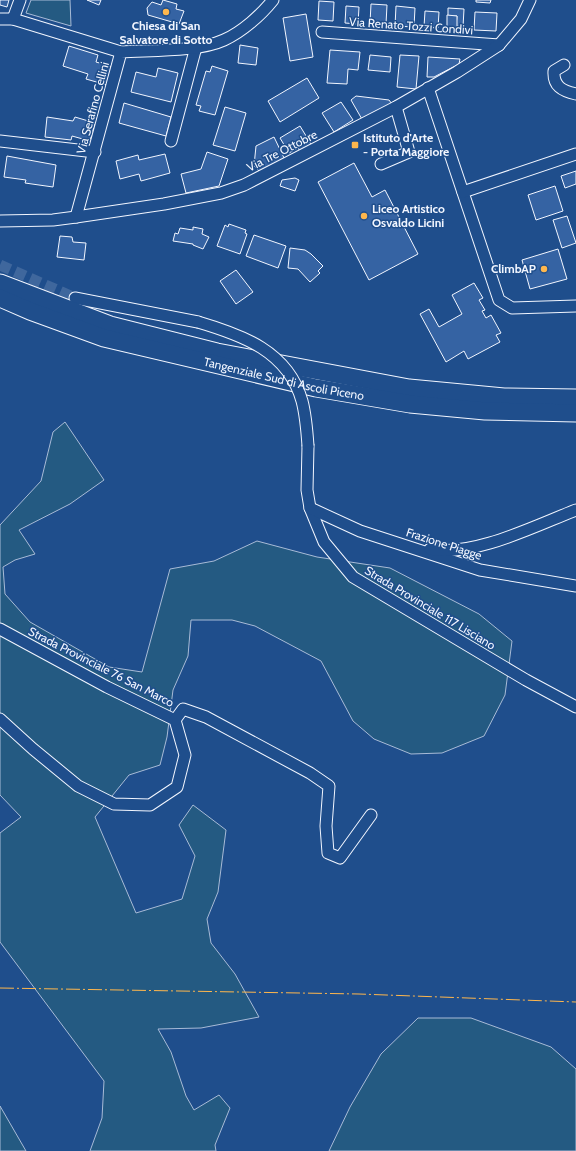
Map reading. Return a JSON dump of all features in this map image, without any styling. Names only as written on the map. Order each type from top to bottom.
[{"type":"highway","name":"Tangenziale Sud di Ascoli Piceno","points":[[0,283],[110,324],[217,352],[409,388],[504,397],[576,398]]},
{"type":"highway","name":"Tangenziale Sud di Ascoli Piceno","points":[[0,298],[30,311],[104,338],[179,357],[316,388],[410,404],[485,411],[576,413]]},
{"type":"street","points":[[13,19],[20,0]]},
{"type":"street","name":"Via Serafino Cellini","points":[[76,217],[95,152],[120,52],[196,47],[224,40],[262,15],[273,0]]},
{"type":"street","name":"Via Tre Ottobre","points":[[0,221],[53,220],[76,217],[164,204],[221,193],[244,185],[396,108],[499,45],[521,19],[530,0]]},
{"type":"street","points":[[0,19],[13,19],[120,52]]},
{"type":"street","name":"Via Renato Tozzi Condivi","points":[[322,32],[499,45]]},
{"type":"street","points":[[171,141],[196,47]]},
{"type":"street","points":[[564,65],[554,71],[554,79],[558,87],[567,92],[576,94]]},
{"type":"street","points":[[428,88],[499,300],[512,308],[576,306]]},
{"type":"street","points":[[381,164],[409,152],[396,108]]},
{"type":"street","points":[[0,141],[95,152]]},
{"type":"street","points":[[463,192],[576,154]]},
{"type":"street","name":"Strada Provinciale 117 Lisciano","points":[[75,298],[198,322],[229,331],[251,340],[269,353],[284,367],[294,382],[302,400],[308,446],[306,490],[310,508],[324,542],[353,577],[526,680],[576,707]]},
{"type":"street","name":"Frazione Piagge","points":[[310,508],[360,531],[480,570],[576,586]]},
{"type":"street","points":[[400,544],[438,551],[478,546],[576,510]]},
{"type":"street","name":"Strada Provinciale 76 San Marco","points":[[0,629],[108,687],[175,720],[185,755],[177,787],[150,805],[114,804],[78,786],[33,749],[0,719]]},
{"type":"street","points":[[175,720],[183,709],[206,718],[310,772],[329,786],[326,826],[328,853],[340,858],[371,815]]},
{"type":"shaded area","points":[[31,0],[70,0],[71,26],[26,13]]},
{"type":"shaded area","points":[[65,422],[104,480],[70,504],[19,530],[35,554],[15,560],[3,567],[5,594],[30,622],[109,667],[142,672],[170,569],[214,561],[257,541],[317,557],[390,568],[479,614],[512,641],[505,695],[484,736],[442,753],[411,754],[374,739],[353,721],[321,661],[255,626],[232,620],[191,620],[188,656],[173,690],[167,737],[160,765],[129,775],[95,817],[136,913],[182,899],[195,856],[179,825],[193,805],[226,830],[218,892],[207,919],[211,943],[235,974],[259,1017],[201,1028],[158,1029],[171,1052],[186,1096],[194,1110],[219,1095],[230,1108],[215,1145],[216,1151],[90,1151],[102,1118],[104,1081],[0,942],[0,833],[21,817],[0,795],[0,525],[41,481],[53,432]]},
{"type":"shaded area","points":[[418,1018],[471,1018],[551,1047],[576,1069],[576,1151],[329,1151],[350,1107],[381,1054]]},
{"type":"shaded area","points":[[0,1106],[26,1151],[0,1151]]},
{"type":"building","points":[[0,0],[9,0],[7,7],[0,5]]},
{"type":"building","points":[[87,0],[101,0],[99,5]]},
{"type":"building","name":"Chiesa di San Salvatore di Sotto","points":[[163,0],[177,4],[176,9],[184,11],[179,24],[148,15],[147,8],[152,2],[161,5]]},
{"type":"building","points":[[476,0],[491,0],[490,3],[476,2]]},
{"type":"building","points":[[319,1],[334,2],[333,21],[318,20]]},
{"type":"building","points":[[371,4],[387,5],[386,24],[370,23]]},
{"type":"building","points":[[346,6],[359,7],[358,24],[345,23]]},
{"type":"building","points":[[396,6],[415,8],[414,27],[395,26]]},
{"type":"building","points":[[448,8],[464,9],[463,27],[456,26],[457,16],[448,16]]},
{"type":"building","points":[[425,11],[439,12],[438,28],[424,27]]},
{"type":"building","points":[[475,12],[497,13],[496,31],[474,30]]},
{"type":"building","points":[[306,14],[313,57],[290,61],[283,18]]},
{"type":"building","points":[[447,15],[457,16],[457,29],[447,29]]},
{"type":"building","points":[[240,45],[258,48],[256,65],[238,63]]},
{"type":"building","points":[[69,46],[98,55],[96,62],[113,67],[107,85],[86,79],[88,74],[63,66]]},
{"type":"building","points":[[330,50],[360,52],[358,70],[348,69],[347,84],[327,83]]},
{"type":"building","points":[[370,55],[391,57],[390,72],[368,70]]},
{"type":"building","points":[[400,55],[419,56],[416,89],[397,87]]},
{"type":"building","points":[[428,57],[460,59],[459,64],[434,77],[427,77]]},
{"type":"building","points":[[212,66],[228,71],[215,115],[199,111],[201,106],[196,105],[206,71],[210,72]]},
{"type":"building","points":[[158,68],[178,73],[171,102],[131,92],[136,72],[156,77]]},
{"type":"building","points":[[307,78],[319,98],[280,122],[268,101]]},
{"type":"building","points":[[356,96],[389,100],[392,104],[363,121],[351,100]]},
{"type":"building","points":[[341,102],[353,120],[334,132],[322,113]]},
{"type":"building","points":[[124,103],[171,117],[166,136],[119,123]]},
{"type":"building","points":[[225,107],[246,113],[235,151],[213,145]]},
{"type":"building","points":[[47,117],[73,121],[75,117],[95,123],[90,141],[72,136],[71,140],[45,137]]},
{"type":"building","points":[[300,126],[311,144],[300,151],[298,148],[289,153],[280,138]]},
{"type":"building","points":[[274,137],[285,160],[259,171],[254,166],[256,146]]},
{"type":"building","points":[[207,152],[228,159],[219,186],[186,193],[181,174],[201,169]]},
{"type":"building","points":[[165,154],[170,173],[141,181],[139,174],[120,179],[116,161],[138,155],[139,160]]},
{"type":"building","points":[[7,156],[56,165],[53,187],[25,183],[26,180],[4,177]]},
{"type":"building","points":[[354,163],[372,197],[385,190],[418,254],[369,280],[318,182]]},
{"type":"building","points":[[576,171],[576,184],[565,188],[561,176]]},
{"type":"building","points":[[295,178],[299,180],[295,191],[280,186],[282,180]]},
{"type":"building","points":[[555,186],[563,211],[536,220],[528,195]]},
{"type":"building","points":[[567,216],[576,243],[562,248],[553,220]]},
{"type":"building","points":[[229,224],[246,230],[245,233],[247,234],[240,254],[217,246],[225,225],[228,227]]},
{"type":"building","points":[[193,227],[203,229],[202,234],[209,237],[203,249],[193,244],[173,241],[175,233],[178,234],[180,228],[193,230]]},
{"type":"building","points":[[254,235],[286,246],[278,268],[246,256]]},
{"type":"building","points":[[60,236],[72,237],[73,242],[86,243],[84,260],[57,257]]},
{"type":"building","points":[[290,248],[305,250],[323,266],[318,271],[320,273],[310,282],[298,269],[288,268]]},
{"type":"building","name":"ClimbAP","points":[[558,249],[567,279],[530,289],[522,260]]},
{"type":"building","points":[[236,270],[253,292],[236,304],[220,281]]},
{"type":"building","points":[[474,283],[483,298],[479,300],[485,310],[482,311],[486,318],[491,315],[501,333],[496,335],[500,342],[468,359],[464,351],[446,362],[420,314],[429,309],[439,327],[462,314],[452,295]]},
{"type":"tunnel","points":[[0,265],[75,298]]},
{"type":"power","points":[[0,988],[359,994],[576,1002]]},
{"type":"place","name":"Chiesa di San Salvatore di Sotto","points":[[166,12]]},
{"type":"place","name":"Istituto d'Arte - Porta Maggiore","points":[[355,145]]},
{"type":"place","name":"Liceo Artistico Osvaldo Licini","points":[[364,216]]},
{"type":"place","name":"ClimbAP","points":[[544,269]]}]
